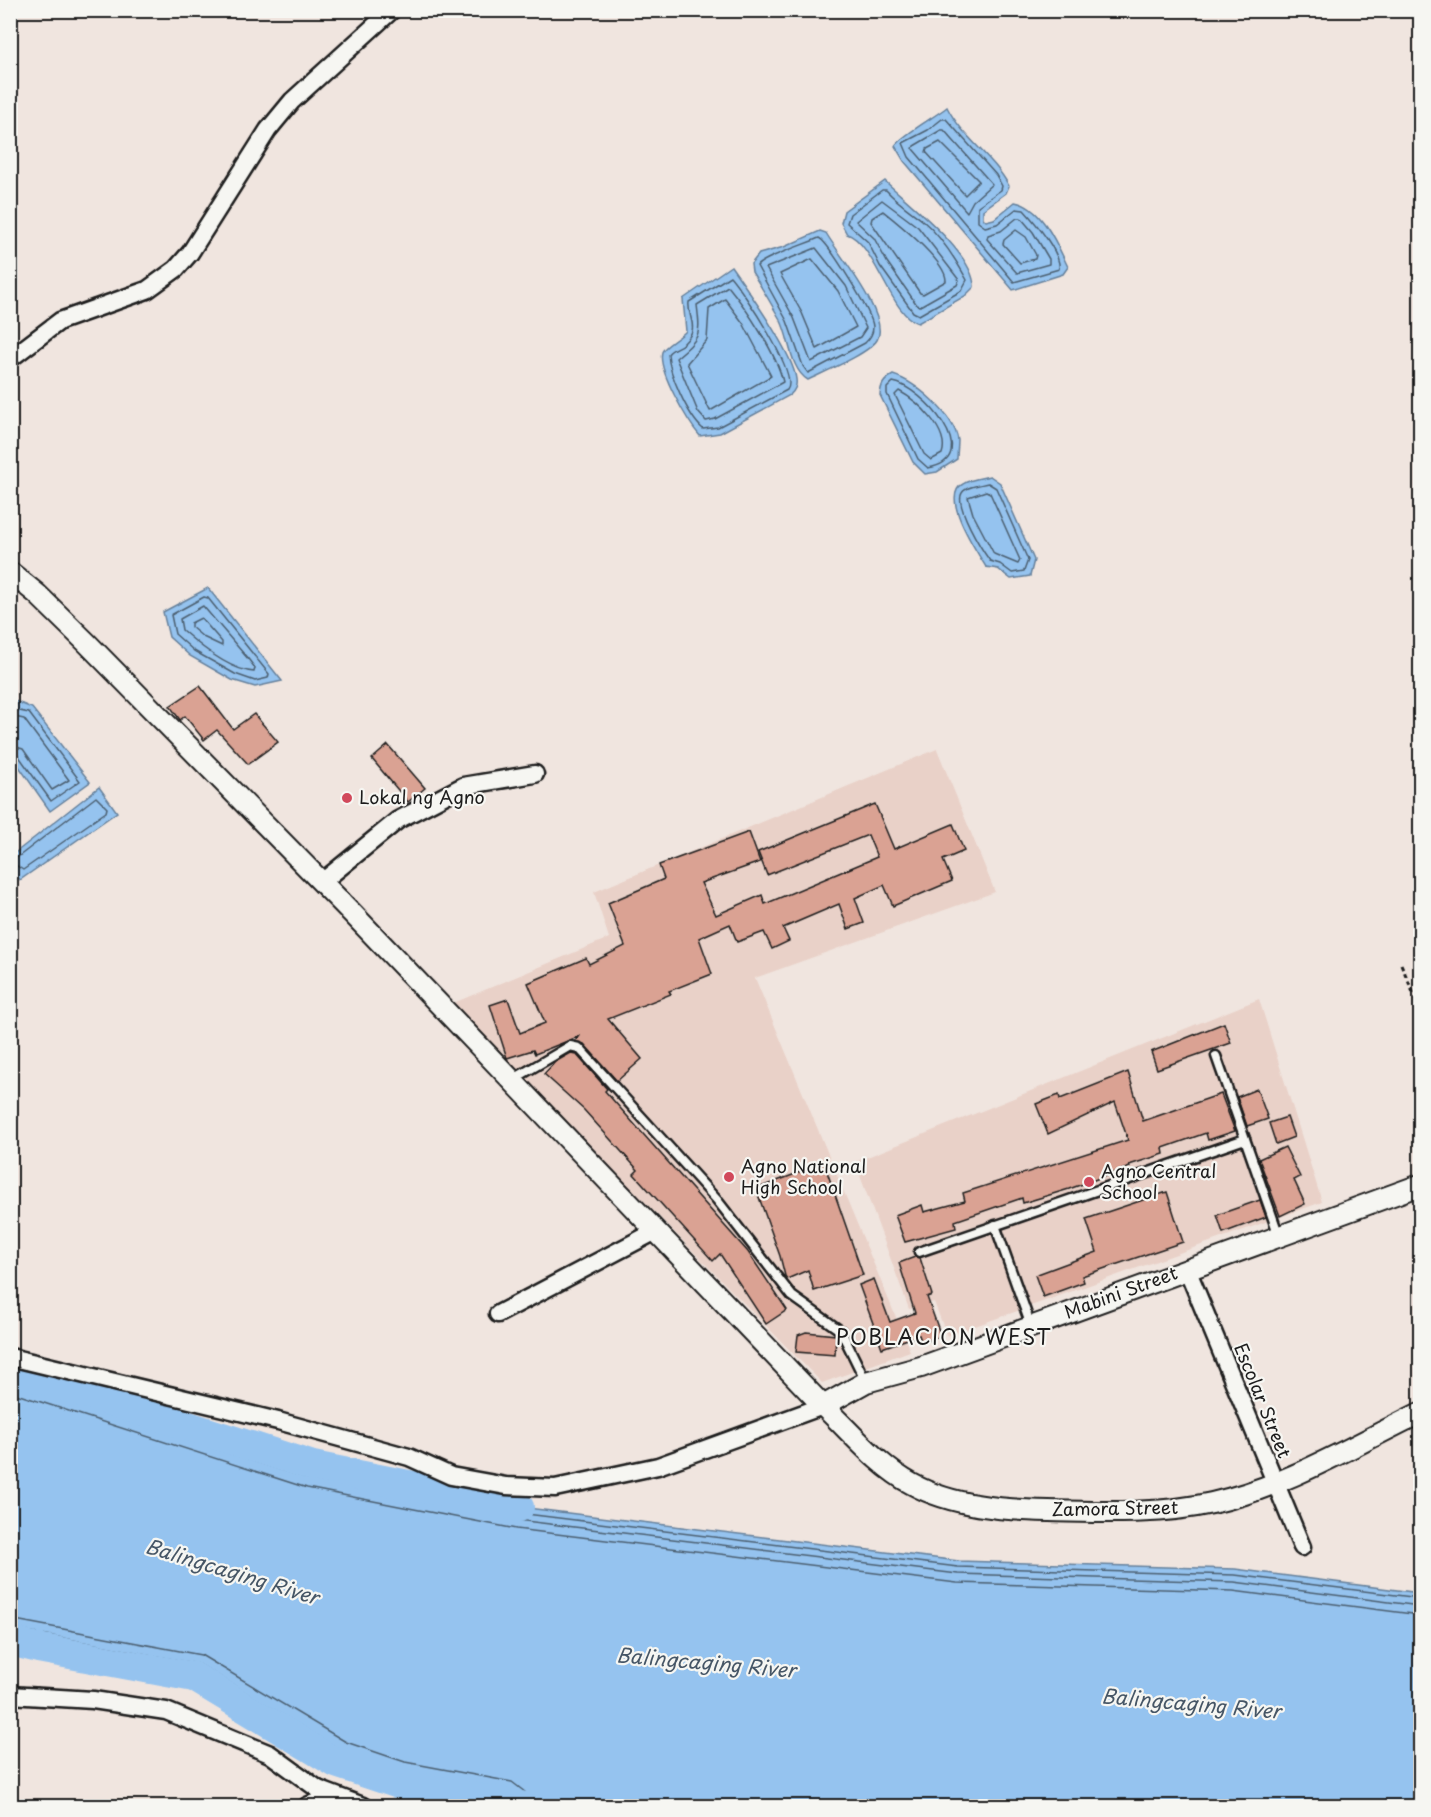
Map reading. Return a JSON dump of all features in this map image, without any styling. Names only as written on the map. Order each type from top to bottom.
[{"type":"street","points":[[10,359],[60,321],[147,290],[176,269],[190,253],[268,130],[292,101],[392,10]]},
{"type":"street","name":"Zamora Street","points":[[10,572],[37,594],[79,635],[322,882],[823,1406],[894,1473],[930,1493],[969,1503],[1023,1510],[1147,1512],[1214,1503],[1275,1484],[1420,1413]]},
{"type":"street","points":[[322,882],[398,820],[463,786],[535,774]]},
{"type":"street","name":"Mabini Street","points":[[823,1406],[866,1382],[921,1367],[1420,1185]]},
{"type":"street","points":[[498,1314],[656,1231]]},
{"type":"street","name":"Escolar Street","points":[[1186,1269],[1302,1547]]},
{"type":"street","points":[[10,1357],[278,1421],[409,1457],[451,1476],[506,1486],[555,1488],[658,1466],[823,1406]]},
{"type":"street","points":[[10,1695],[93,1700],[166,1711],[270,1754],[294,1773],[332,1796],[363,1806]]},
{"type":"street","points":[[307,1806],[332,1796]]},
{"type":"lane","points":[[512,1080],[570,1046],[579,1047],[717,1200],[792,1296],[841,1331],[866,1382]]},
{"type":"lane","points":[[1216,1056],[1279,1236]]},
{"type":"lane","points":[[919,1252],[1245,1138]]},
{"type":"lane","points":[[995,1225],[1031,1326]]},
{"type":"path","points":[[1401,964],[1420,1009]]},
{"type":"shaded area","name":"Agno National High School","points":[[937,749],[995,892],[755,978],[910,1351],[822,1383],[451,1004],[609,938],[594,892]]},
{"type":"shaded area","name":"Agno Central School","points":[[1259,999],[1322,1202],[947,1336],[934,1302],[909,1309],[855,1162]]},
{"type":"water","points":[[947,107],[953,118],[995,165],[1009,186],[1006,193],[983,210],[983,218],[986,221],[994,219],[1015,202],[1025,205],[1041,219],[1054,238],[1068,267],[1063,274],[1013,290],[904,161],[895,146],[898,142]]},
{"type":"water","points":[[885,181],[952,244],[971,274],[974,287],[965,296],[918,323],[908,317],[899,307],[866,250],[857,240],[847,234],[841,223],[844,211]]},
{"type":"water","points":[[820,231],[826,233],[861,286],[877,317],[879,330],[877,340],[865,351],[808,380],[797,369],[781,321],[752,272],[751,264],[759,254],[784,247]]},
{"type":"water","points":[[731,266],[758,305],[787,354],[793,368],[796,386],[790,395],[720,433],[700,436],[688,420],[669,383],[664,371],[662,352],[686,331],[683,299]]},
{"type":"water","points":[[893,375],[923,392],[942,410],[955,430],[958,440],[957,459],[937,472],[925,474],[913,462],[880,395],[883,383]]},
{"type":"water","points":[[990,476],[1000,483],[1034,560],[1030,576],[1011,579],[998,569],[986,567],[968,537],[957,512],[955,500],[957,490],[966,482]]},
{"type":"water","points":[[208,588],[282,681],[255,687],[232,680],[190,656],[169,637],[163,612]]},
{"type":"water","points":[[15,701],[32,708],[90,782],[50,811],[11,755],[11,704]]},
{"type":"water","points":[[99,787],[117,812],[20,880],[11,868],[11,856]]},
{"type":"water","name":"Balingcaging River","points":[[11,1369],[313,1466],[519,1507],[959,1561],[1235,1569],[1420,1593],[1420,1806],[521,1806],[399,1784],[336,1763],[194,1677],[11,1641]]},
{"type":"building","points":[[200,686],[233,729],[254,714],[278,742],[248,764],[217,730],[204,740],[185,716],[180,720],[170,706]]},
{"type":"building","points":[[388,745],[425,788],[408,802],[372,759]]},
{"type":"building","points":[[875,804],[894,849],[953,824],[964,851],[943,860],[952,881],[893,906],[884,885],[855,898],[864,923],[848,929],[839,904],[783,928],[789,941],[772,949],[764,932],[737,942],[730,924],[699,938],[712,974],[669,991],[671,994],[608,1019],[642,1059],[617,1081],[584,1044],[575,1041],[580,1036],[535,1054],[533,1050],[507,1058],[490,1005],[508,999],[520,1033],[545,1023],[528,983],[586,958],[589,964],[625,946],[608,903],[664,879],[659,865],[749,832],[760,862],[701,883],[716,915],[762,895],[765,904],[877,857],[868,835],[767,875],[758,852]]},
{"type":"building","points":[[1224,1023],[1231,1043],[1157,1069],[1151,1052]]},
{"type":"building","points":[[571,1053],[576,1054],[607,1089],[605,1091],[748,1252],[787,1310],[766,1324],[720,1254],[713,1261],[634,1174],[638,1170],[584,1110],[544,1074],[555,1062]]},
{"type":"building","points":[[1128,1072],[1143,1121],[1221,1094],[1235,1131],[1208,1140],[1206,1133],[1163,1148],[1164,1154],[1129,1165],[1130,1167],[1023,1203],[1022,1198],[955,1221],[956,1228],[905,1242],[895,1215],[922,1205],[924,1212],[965,1201],[963,1193],[1128,1140],[1115,1102],[1048,1134],[1036,1104],[1059,1095],[1060,1099]]},
{"type":"building","points":[[1257,1089],[1268,1119],[1247,1126],[1237,1097]]},
{"type":"building","points":[[1287,1117],[1294,1137],[1276,1144],[1269,1123]]},
{"type":"building","points":[[1285,1147],[1300,1177],[1294,1180],[1305,1204],[1280,1216],[1259,1159]]},
{"type":"building","points":[[824,1163],[863,1275],[814,1291],[808,1270],[787,1279],[785,1276],[756,1189]]},
{"type":"building","points":[[1167,1192],[1183,1242],[1082,1276],[1084,1282],[1043,1297],[1035,1275],[1097,1252],[1086,1219]]},
{"type":"building","points":[[1260,1200],[1266,1217],[1223,1233],[1217,1215]]},
{"type":"building","points":[[915,1257],[920,1258],[932,1295],[927,1297],[941,1336],[922,1343],[919,1335],[882,1348],[859,1285],[874,1279],[890,1322],[915,1313],[899,1263]]},
{"type":"building","points":[[806,1332],[836,1335],[835,1355],[796,1352],[798,1335]]},
{"type":"waterway","points":[[10,1369],[313,1466],[519,1507]]},
{"type":"waterway","points":[[10,1641],[194,1677],[336,1763],[399,1784],[521,1806]]},
{"type":"place","name":"Lokal ng Agno","points":[[347,798]]},
{"type":"place","name":"Agno National High School","points":[[729,1177]]},
{"type":"place","name":"Agno Central School","points":[[1089,1182]]},
{"type":"district","name":"POBLACION WEST","points":[[944,1338]]}]
